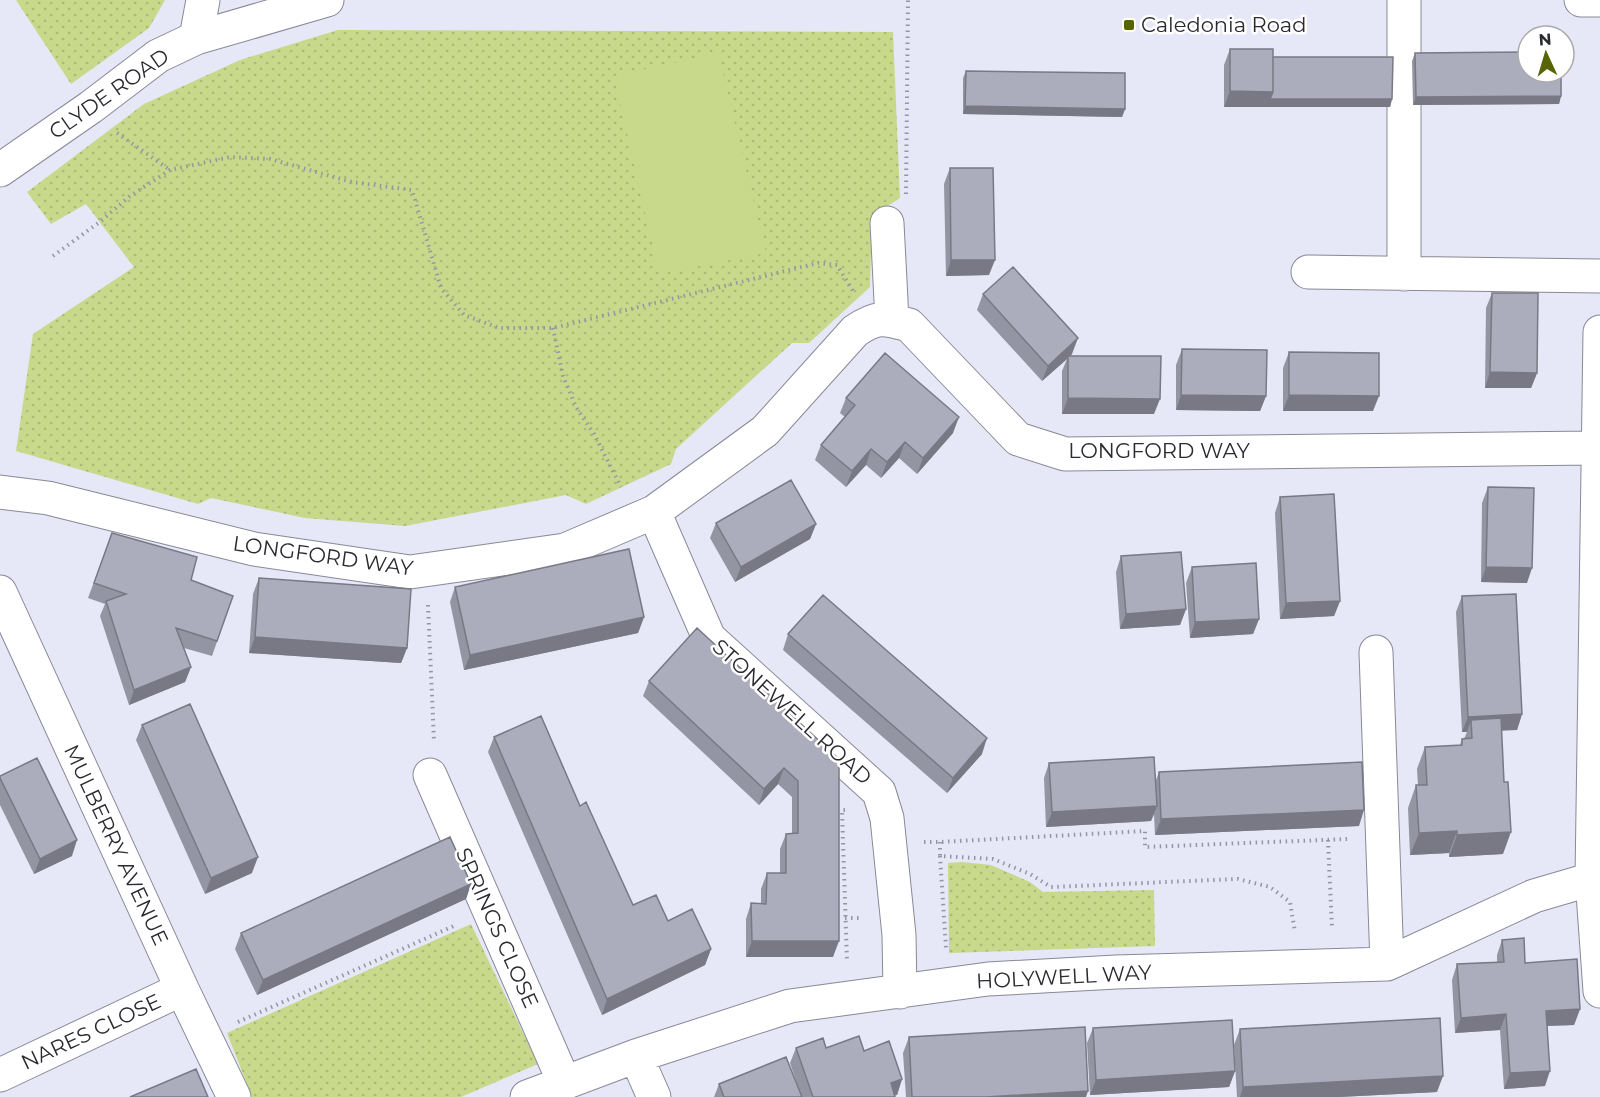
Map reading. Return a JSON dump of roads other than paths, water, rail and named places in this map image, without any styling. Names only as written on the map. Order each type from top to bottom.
[{"type":"street","points":[[196,38],[203,0]]},
{"type":"street","name":"CLYDE ROAD","points":[[0,170],[91,107],[158,56],[196,38],[327,0]]},
{"type":"street","points":[[1404,0],[1404,274]]},
{"type":"street","points":[[1581,0],[1600,0]]},
{"type":"street","points":[[882,320],[896,213]]},
{"type":"street","points":[[1308,272],[1600,276]]},
{"type":"street","name":"LONGFORD WAY","points":[[0,492],[48,498],[254,549],[410,572],[564,550],[646,516],[765,431],[855,331],[882,320],[909,325],[1018,439],[1065,454],[1597,448]]},
{"type":"street","points":[[1600,332],[1597,448],[1596,879],[1600,991]]},
{"type":"street","name":"STONEWELL ROAD","points":[[646,516],[709,638],[879,792],[890,840],[899,935],[900,992]]},
{"type":"street","name":"MULBERRY AVENUE","points":[[0,592],[234,1097]]},
{"type":"street","points":[[1376,652],[1386,964]]},
{"type":"street","name":"SPRINGS CLOSE","points":[[430,775],[564,1082]]},
{"type":"street","name":"HOLYWELL WAY","points":[[527,1097],[636,1056],[790,1006],[988,980],[1386,964],[1534,896],[1596,879]]},
{"type":"street","name":"NARES CLOSE","points":[[0,1075],[182,988]]},
{"type":"street","points":[[636,1056],[654,1097]]},
{"type":"place","name":"Caledonia Road","points":[[1129,25]]}]
